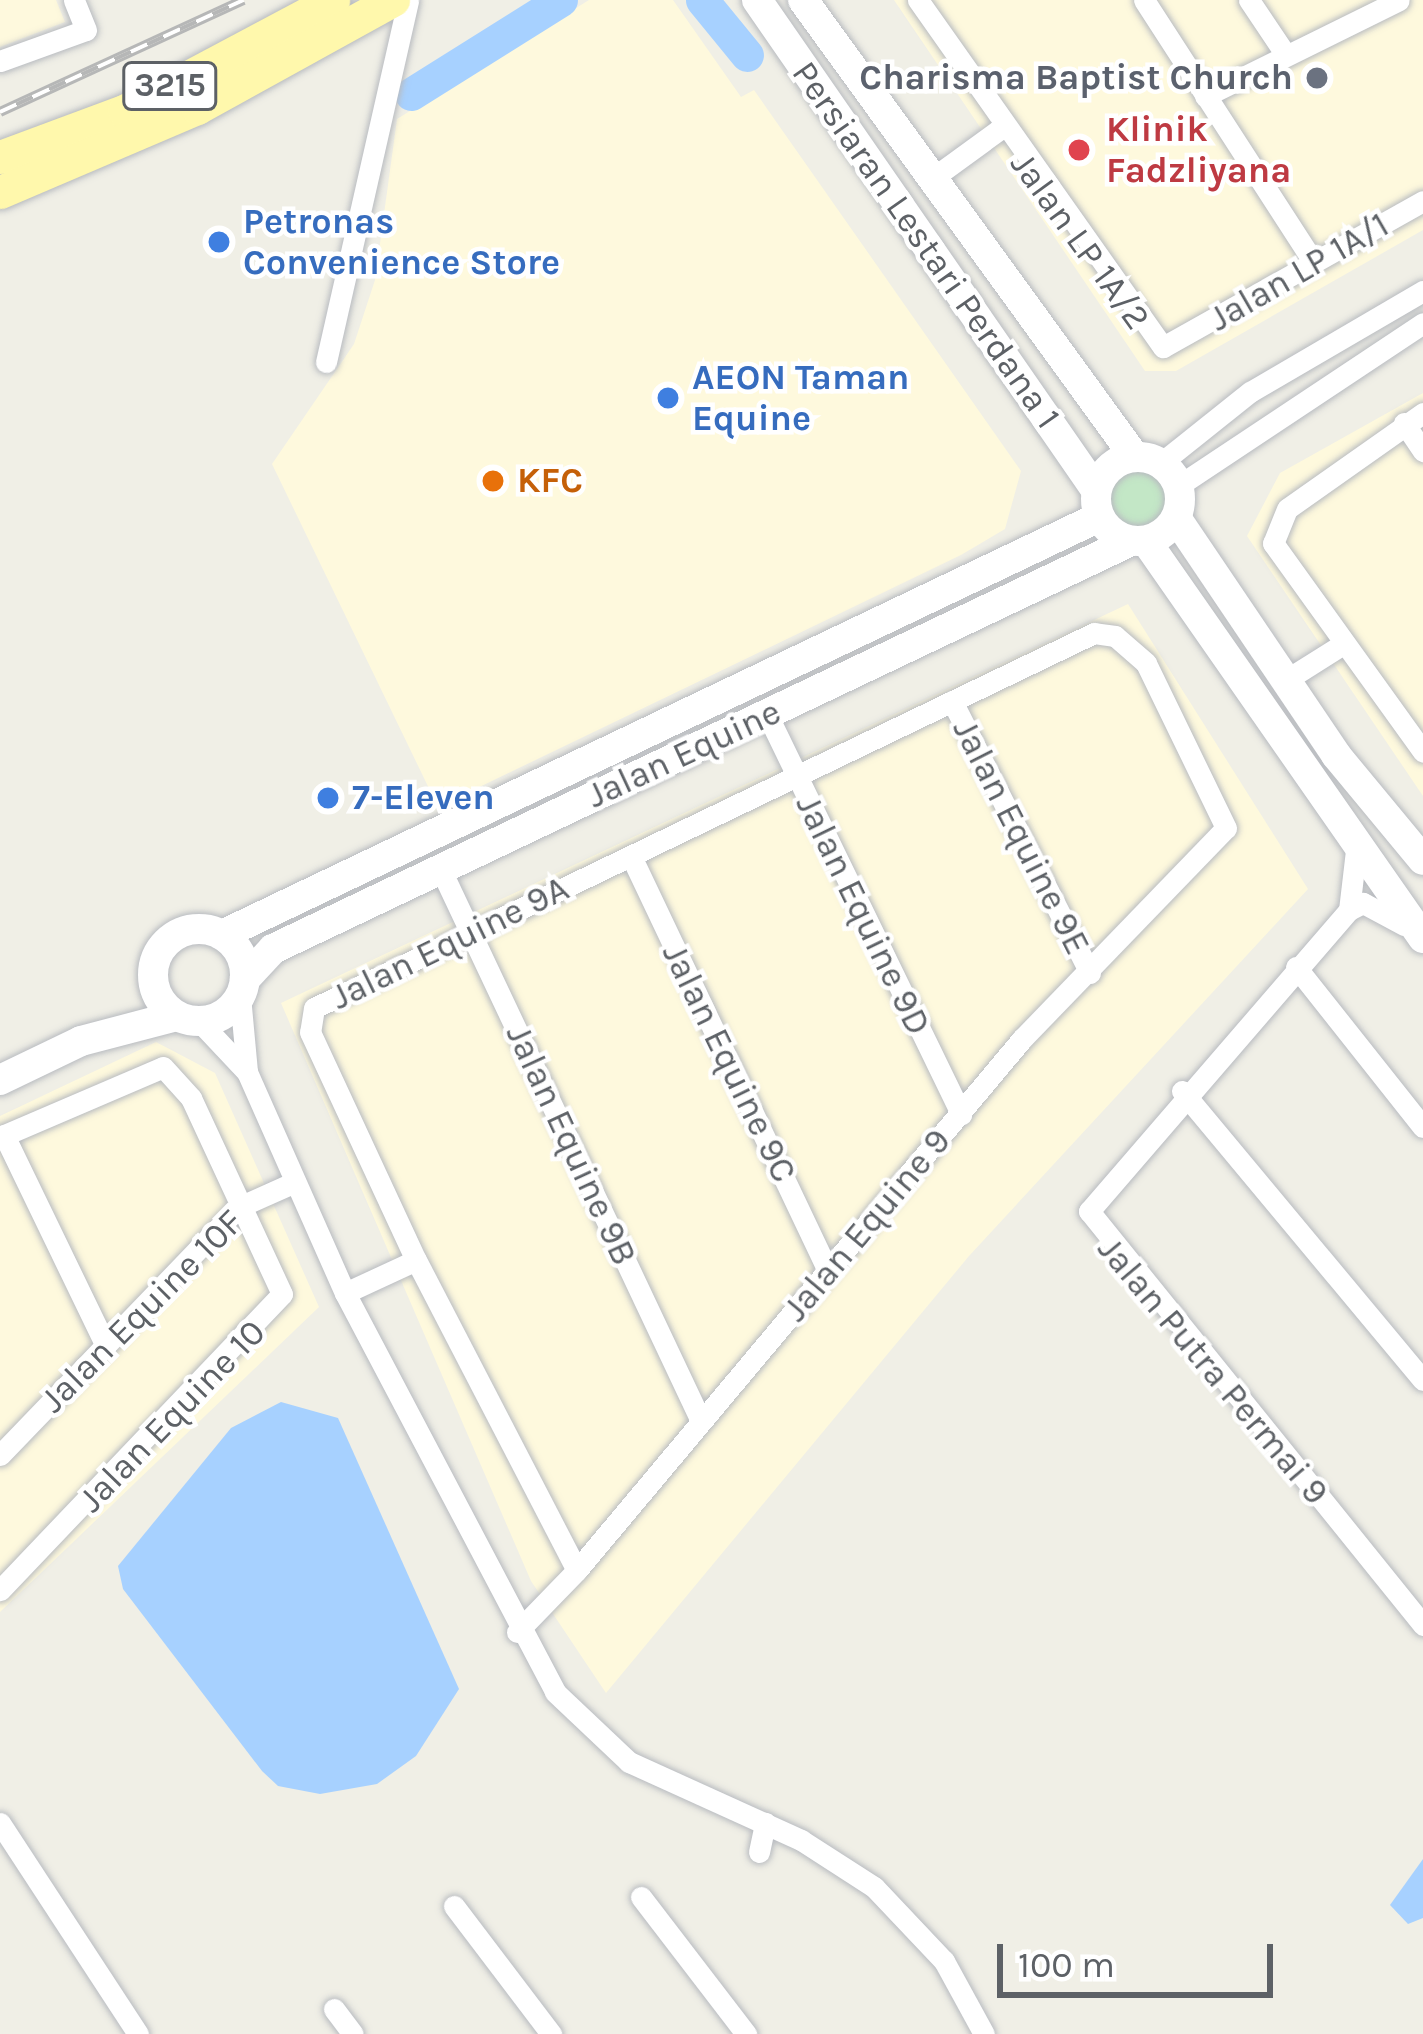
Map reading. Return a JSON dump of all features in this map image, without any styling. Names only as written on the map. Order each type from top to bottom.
[{"type":"main road","name":"3215","points":[[0,157],[124,110],[333,0]]},
{"type":"main road","name":"3215","points":[[0,192],[197,109],[393,0]]},
{"type":"street","points":[[0,61],[86,30],[74,0]]},
{"type":"street","points":[[326,362],[408,0]]},
{"type":"street","name":"Persiaran Lestari Perdana 1","points":[[757,0],[1097,504],[1138,541],[1423,939]]},
{"type":"street","name":"Persiaran Lestari Perdana 1","points":[[803,0],[930,180],[1158,468]]},
{"type":"street","name":"Jalan LP 1A/2","points":[[918,0],[1000,129],[1148,339],[1176,344]]},
{"type":"street","points":[[1144,0],[1312,260]]},
{"type":"street","points":[[1249,0],[1286,56]]},
{"type":"street","points":[[1205,96],[1399,0]]},
{"type":"street","points":[[930,180],[1000,129]]},
{"type":"street","name":"Jalan LP 1A/1","points":[[1176,344],[1312,260],[1423,201]]},
{"type":"street","points":[[1158,468],[1250,392],[1423,292]]},
{"type":"street","points":[[1158,468],[1423,323]]},
{"type":"street","points":[[1423,451],[1413,418],[1275,530],[1275,554],[1423,752]]},
{"type":"street","name":"Jalan Equine","points":[[222,935],[1097,504],[1109,466],[1158,468]]},
{"type":"street","points":[[1158,468],[1178,519],[1286,680],[1423,860]]},
{"type":"street","name":"Jalan Equine","points":[[243,988],[273,950],[1178,519]]},
{"type":"street","name":"Jalan Equine 9A","points":[[577,1570],[416,1259],[309,1019],[471,933],[1094,633],[1146,663],[1226,828]]},
{"type":"street","points":[[1286,680],[1340,646]]},
{"type":"street","name":"Jalan Equine 9E","points":[[952,701],[1090,973]]},
{"type":"street","name":"Jalan Equine 9D","points":[[766,715],[961,1114]]},
{"type":"street","name":"Jalan Equine 9","points":[[518,1632],[577,1570],[961,1114],[1226,828]]},
{"type":"street","points":[[1356,850],[1348,910],[1385,910],[1423,939]]},
{"type":"street","name":"Jalan Equine 9C","points":[[631,856],[828,1270]]},
{"type":"street","name":"Jalan Equine 9B","points":[[441,869],[701,1421]]},
{"type":"street","name":"Jalan Putra Permai 9","points":[[1348,910],[1182,1090],[1093,1198],[1090,1221],[1423,1625]]},
{"type":"street","points":[[0,1080],[81,1041],[153,987],[170,938],[222,935],[243,988],[247,1072],[345,1293],[518,1632],[595,1740],[764,1823],[910,1918],[984,2034]]},
{"type":"street","points":[[1296,968],[1423,1126]]},
{"type":"street","points":[[153,987],[247,1072]]},
{"type":"street","points":[[81,1041],[188,1019],[243,988]]},
{"type":"street","name":"Jalan Equine 10","points":[[0,1590],[281,1302],[190,1098],[163,1067],[2,1136]]},
{"type":"street","points":[[1182,1090],[1423,1380]]},
{"type":"street","points":[[2,1136],[106,1346]]},
{"type":"street","name":"Jalan Equine 10F","points":[[0,1455],[239,1207],[295,1182]]},
{"type":"street","points":[[345,1293],[416,1259]]},
{"type":"street","points":[[0,1823],[133,2032]]},
{"type":"street","points":[[759,1852],[764,1823]]},
{"type":"street","points":[[641,1897],[746,2034]]},
{"type":"street","points":[[454,1906],[551,2034]]},
{"type":"street","points":[[334,2009],[353,2034]]},
{"type":"shaded area","points":[[0,0],[56,0],[65,22],[0,47]]},
{"type":"shaded area","points":[[589,0],[673,0],[741,97],[754,90],[1021,471],[1005,529],[961,555],[438,807],[272,464],[354,344],[375,280],[397,119]]},
{"type":"shaded area","points":[[894,0],[1423,0],[1423,230],[1176,371],[1145,371]]},
{"type":"shaded area","points":[[1423,393],[1423,796],[1247,536],[1280,473]]},
{"type":"shaded area","points":[[1128,604],[1308,889],[969,1256],[606,1693],[531,1581],[281,1003]]},
{"type":"shaded area","points":[[156,1042],[215,1073],[319,1307],[0,1612],[0,1116]]},
{"type":"green space","points":[[1137,468],[1158,477],[1167,498],[1158,519],[1137,528],[1116,519],[1107,498],[1116,477]]},
{"type":"water","points":[[281,1402],[338,1418],[459,1689],[416,1756],[377,1784],[320,1794],[278,1786],[262,1771],[123,1589],[118,1566],[231,1428]]},
{"type":"water","points":[[1423,1859],[1423,1918],[1408,1924],[1390,1905]]},
{"type":"waterway","points":[[411,94],[561,0]]},
{"type":"waterway","points":[[702,0],[747,55]]},
{"type":"railway","points":[[0,112],[243,0]]},
{"type":"place","name":"Charisma Baptist Church","points":[[1317,78]]},
{"type":"place","name":"Klinik Fadzliyana","points":[[1079,150]]},
{"type":"place","name":"Petronas Convenience Store","points":[[219,242]]},
{"type":"place","name":"AEON Taman Equine","points":[[668,398]]},
{"type":"place","name":"KFC","points":[[493,481]]},
{"type":"place","name":"7-Eleven","points":[[328,798]]}]
